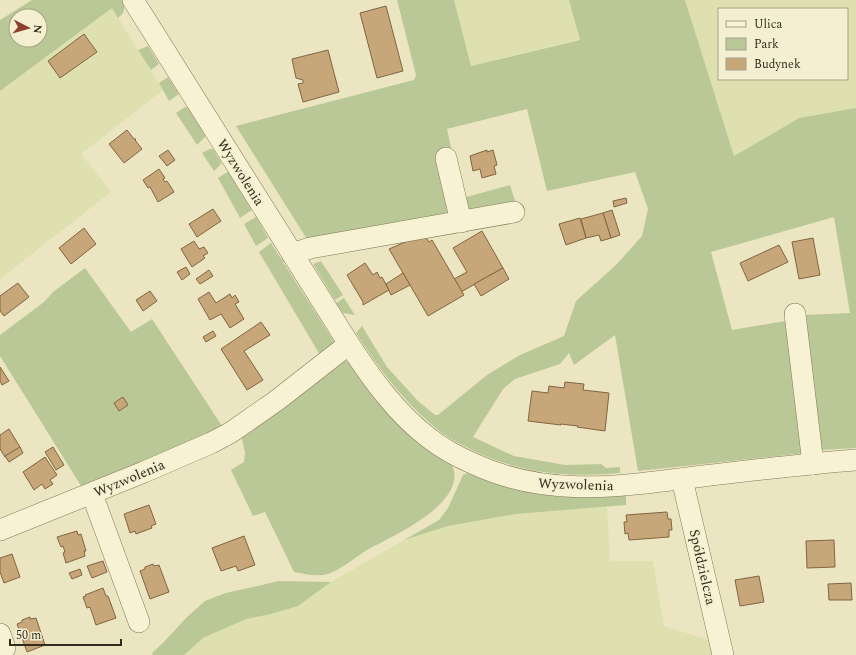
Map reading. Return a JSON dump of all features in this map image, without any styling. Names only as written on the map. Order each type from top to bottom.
[{"type":"street","name":"Wyzwolenia","points":[[133,0],[349,344],[383,392],[400,412],[419,430],[447,450],[489,471],[509,478],[533,483],[573,487],[630,485],[856,460]]},
{"type":"street","points":[[446,158],[461,222]]},
{"type":"street","points":[[292,254],[310,248],[514,212]]},
{"type":"street","points":[[795,314],[814,464]]},
{"type":"street","name":"Wyzwolenia","points":[[3,522],[92,494],[190,452],[230,432],[276,401],[349,344]]},
{"type":"street","name":"Spółdzielcza","points":[[682,479],[723,655]]},
{"type":"street","points":[[92,494],[139,622]]},
{"type":"green space","points":[[32,0],[123,0],[124,8],[121,16],[118,18],[112,8],[0,91],[0,20],[8,15],[8,48],[48,48],[48,8],[19,8]]},
{"type":"green space","points":[[397,0],[454,0],[471,66],[580,40],[569,0],[685,0],[734,156],[799,118],[856,108],[856,448],[820,450],[805,315],[850,313],[834,217],[711,252],[732,330],[791,320],[805,453],[638,471],[615,335],[574,365],[569,353],[560,364],[515,379],[503,389],[473,437],[514,456],[565,465],[601,464],[606,468],[620,467],[620,473],[580,475],[560,474],[541,472],[503,463],[485,456],[448,437],[420,414],[390,381],[356,333],[362,326],[387,367],[418,401],[435,415],[438,415],[487,375],[520,355],[564,336],[576,301],[617,264],[642,236],[648,209],[635,172],[547,191],[527,109],[447,129],[456,171],[452,213],[310,244],[236,126],[414,80],[416,75]]},
{"type":"green space","points":[[454,0],[569,0],[580,39],[470,66]]},
{"type":"green space","points":[[685,0],[856,0],[856,108],[799,118],[734,156]]},
{"type":"green space","points":[[112,8],[163,90],[81,154],[111,192],[0,279],[0,91]]},
{"type":"green space","points":[[148,46],[159,64],[151,70],[138,50]]},
{"type":"green space","points":[[168,77],[179,94],[169,101],[159,83]]},
{"type":"green space","points":[[185,107],[189,108],[205,134],[205,137],[197,145],[176,113]]},
{"type":"green space","points":[[213,149],[221,162],[221,164],[214,171],[202,153]]},
{"type":"green space","points":[[229,171],[252,210],[240,218],[218,178]]},
{"type":"green space","points":[[510,185],[516,204],[465,211],[463,198]]},
{"type":"green space","points":[[256,217],[268,238],[256,246],[244,224]]},
{"type":"green space","points":[[271,243],[333,340],[333,344],[330,348],[325,348],[320,355],[259,252]]},
{"type":"green space","points":[[321,261],[343,295],[335,300],[313,264]]},
{"type":"green space","points":[[85,268],[131,332],[152,319],[222,426],[284,384],[284,387],[211,433],[83,489],[0,356],[0,335],[44,302],[53,292]]},
{"type":"green space","points":[[344,298],[355,315],[343,313],[336,303]]},
{"type":"green space","points":[[320,355],[309,365],[297,370]]},
{"type":"green space","points":[[344,360],[351,364],[451,463],[454,477],[450,491],[440,504],[410,527],[367,550],[328,574],[311,575],[294,572],[265,512],[253,516],[231,470],[244,462],[245,453],[241,434]]},
{"type":"green space","points":[[467,473],[503,486],[542,495],[565,497],[626,495],[626,505],[516,514],[448,526],[404,540],[439,520],[448,508],[463,475]]},
{"type":"green space","points":[[607,506],[610,561],[653,561],[664,626],[709,640],[713,655],[184,655],[203,638],[246,619],[271,614],[298,606],[331,582],[404,540],[448,526],[516,514]]},
{"type":"green space","points":[[279,581],[331,582],[298,606],[271,614],[246,619],[203,638],[184,655],[153,655],[152,653],[205,601],[226,593]]},
{"type":"building","points":[[386,6],[403,71],[377,78],[360,13]]},
{"type":"building","points":[[84,34],[97,52],[60,78],[48,61]]},
{"type":"building","points":[[328,50],[339,92],[303,102],[298,84],[303,83],[303,80],[296,78],[292,59]]},
{"type":"building","points":[[127,130],[134,139],[136,139],[135,140],[142,149],[124,163],[109,144]]},
{"type":"building","points":[[168,150],[175,160],[167,166],[159,156]]},
{"type":"building","points":[[487,150],[487,152],[493,150],[497,165],[494,166],[496,174],[482,178],[480,169],[473,171],[470,156]]},
{"type":"building","points":[[159,169],[165,178],[163,179],[165,182],[167,181],[174,192],[158,202],[150,187],[148,188],[143,180]]},
{"type":"building","points":[[626,198],[627,203],[614,207],[613,201]]},
{"type":"building","points":[[213,209],[221,221],[197,237],[189,224]]},
{"type":"building","points":[[612,210],[620,235],[611,238],[603,213]]},
{"type":"building","points":[[603,213],[611,238],[601,241],[599,235],[586,238],[581,219]]},
{"type":"building","points":[[580,218],[586,238],[566,245],[559,224]]},
{"type":"building","points":[[84,228],[96,244],[71,264],[59,248]]},
{"type":"building","points":[[482,231],[503,268],[461,292],[454,279],[467,272],[453,248]]},
{"type":"building","points":[[425,236],[429,242],[432,240],[464,295],[428,316],[389,249],[417,237]]},
{"type":"building","points":[[813,238],[820,275],[799,279],[792,242]]},
{"type":"building","points":[[194,241],[199,249],[204,247],[208,253],[203,256],[205,258],[192,267],[181,249]]},
{"type":"building","points":[[779,245],[788,262],[748,281],[740,263]]},
{"type":"building","points":[[365,263],[373,275],[377,272],[380,278],[382,277],[389,290],[363,305],[363,302],[347,275]]},
{"type":"building","points":[[186,267],[190,274],[182,280],[177,272]]},
{"type":"building","points":[[503,268],[509,279],[481,296],[474,284]]},
{"type":"building","points":[[209,270],[213,276],[200,284],[196,279]]},
{"type":"building","points":[[403,273],[410,285],[391,295],[386,284]]},
{"type":"building","points":[[18,283],[29,297],[4,316],[0,311],[0,296]]},
{"type":"building","points":[[150,291],[157,301],[143,311],[136,300]]},
{"type":"building","points":[[209,292],[216,303],[230,294],[232,298],[235,295],[239,302],[235,304],[244,319],[230,328],[221,314],[210,320],[198,299]]},
{"type":"building","points":[[261,322],[270,335],[244,351],[263,380],[247,390],[221,349]]},
{"type":"building","points":[[213,331],[216,336],[206,342],[203,337]]},
{"type":"building","points":[[0,367],[9,381],[2,385],[0,381]]},
{"type":"building","points":[[565,382],[584,384],[583,390],[609,393],[605,431],[577,427],[578,426],[528,421],[532,391],[548,393],[549,386],[564,388]]},
{"type":"building","points":[[123,397],[128,405],[119,411],[114,403]]},
{"type":"building","points":[[9,429],[20,447],[5,457],[0,449],[0,435]]},
{"type":"building","points":[[20,447],[23,453],[9,462],[5,456]]},
{"type":"building","points":[[53,447],[64,465],[56,470],[45,452]]},
{"type":"building","points":[[45,457],[57,475],[50,480],[53,484],[45,489],[42,484],[34,490],[23,472]]},
{"type":"building","points":[[149,505],[156,524],[151,526],[152,528],[136,534],[135,531],[130,533],[124,514]]},
{"type":"building","points":[[667,512],[668,519],[671,519],[672,530],[669,530],[669,537],[629,540],[628,533],[625,534],[624,522],[627,522],[626,515]]},
{"type":"building","points":[[77,531],[78,535],[81,534],[86,551],[84,551],[85,556],[66,563],[63,553],[65,552],[63,546],[61,547],[57,537]]},
{"type":"building","points":[[244,536],[255,565],[238,571],[236,566],[221,571],[212,548]]},
{"type":"building","points":[[834,540],[835,567],[807,568],[806,541]]},
{"type":"building","points":[[12,554],[20,577],[4,583],[0,572],[0,558]]},
{"type":"building","points":[[103,561],[107,572],[92,578],[87,566]]},
{"type":"building","points":[[153,564],[154,566],[159,565],[169,592],[150,599],[140,571]]},
{"type":"building","points":[[80,569],[82,575],[72,579],[69,573]]},
{"type":"building","points":[[759,576],[764,602],[740,606],[735,580]]},
{"type":"building","points":[[851,583],[852,600],[829,600],[828,584]]},
{"type":"building","points":[[103,588],[106,596],[108,596],[116,618],[96,625],[90,607],[87,608],[83,597]]},
{"type":"building","points":[[30,617],[30,619],[36,618],[45,645],[27,652],[17,624]]}]
